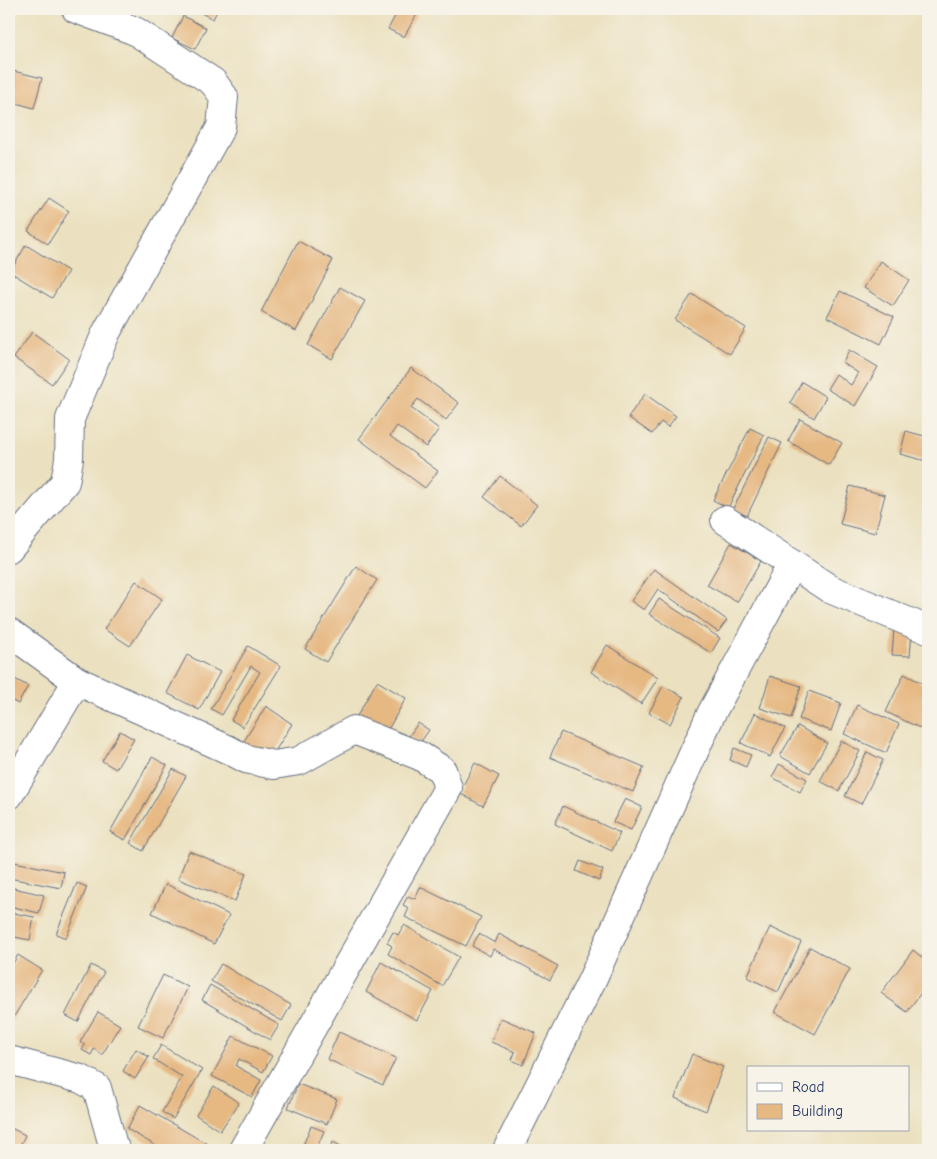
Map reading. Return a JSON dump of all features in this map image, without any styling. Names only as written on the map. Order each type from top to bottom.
[{"type":"street","points":[[9,548],[65,482],[69,459],[70,419],[106,333],[222,127],[224,97],[213,82],[135,31],[76,9]]},
{"type":"street","points":[[725,520],[830,589],[928,630]]},
{"type":"street","points":[[508,1150],[592,980],[711,714],[792,564]]},
{"type":"street","points":[[9,632],[77,681],[246,759],[274,765],[299,761],[354,730],[420,756],[442,770],[448,788],[243,1150]]},
{"type":"street","points":[[9,794],[77,681]]},
{"type":"street","points":[[9,1060],[81,1080],[97,1088],[116,1150]]},
{"type":"building","points":[[193,9],[218,9],[213,19]]},
{"type":"building","points":[[399,9],[406,9],[417,14],[404,37],[388,29]]},
{"type":"building","points":[[183,16],[206,28],[195,49],[172,38]]},
{"type":"building","points":[[9,70],[42,78],[34,108],[9,101]]},
{"type":"building","points":[[49,198],[69,211],[48,244],[28,231]]},
{"type":"building","points":[[298,241],[333,260],[296,331],[261,312]]},
{"type":"building","points":[[26,245],[68,271],[52,298],[10,272]]},
{"type":"building","points":[[881,261],[909,280],[893,306],[864,288]]},
{"type":"building","points":[[340,287],[365,301],[332,359],[308,345]]},
{"type":"building","points":[[840,291],[894,317],[881,344],[827,317]]},
{"type":"building","points":[[692,294],[746,328],[730,354],[675,320]]},
{"type":"building","points":[[32,332],[69,359],[52,384],[14,358]]},
{"type":"building","points":[[849,350],[878,367],[855,406],[827,389],[836,374],[851,385],[858,373],[843,363]]},
{"type":"building","points":[[411,368],[459,403],[446,420],[418,399],[411,408],[439,429],[426,447],[397,426],[390,436],[438,471],[425,488],[359,439]]},
{"type":"building","points":[[802,382],[826,397],[814,418],[790,403]]},
{"type":"building","points":[[645,394],[676,416],[668,427],[661,422],[652,434],[628,417]]},
{"type":"building","points":[[800,419],[842,443],[829,465],[788,441]]},
{"type":"building","points":[[750,428],[764,435],[728,508],[713,500]]},
{"type":"building","points":[[906,431],[928,437],[926,461],[900,454]]},
{"type":"building","points":[[769,437],[782,443],[747,516],[733,509]]},
{"type":"building","points":[[500,476],[537,505],[521,526],[484,497]]},
{"type":"building","points":[[850,486],[885,495],[875,533],[840,524]]},
{"type":"building","points":[[731,543],[761,561],[737,602],[707,585]]},
{"type":"building","points":[[356,566],[377,580],[326,662],[305,649]]},
{"type":"building","points":[[654,569],[727,620],[718,632],[658,589],[644,610],[631,601]]},
{"type":"building","points":[[136,581],[162,599],[130,646],[104,629]]},
{"type":"building","points":[[659,599],[720,638],[711,653],[649,614]]},
{"type":"building","points":[[894,629],[912,630],[910,656],[892,655]]},
{"type":"building","points":[[607,645],[658,678],[641,704],[591,672]]},
{"type":"building","points":[[248,646],[281,666],[243,727],[231,720],[260,672],[251,666],[222,715],[211,709]]},
{"type":"building","points":[[187,655],[220,672],[199,710],[167,693]]},
{"type":"building","points":[[904,674],[928,686],[928,716],[922,729],[886,712]]},
{"type":"building","points":[[9,676],[28,686],[18,704],[9,699]]},
{"type":"building","points":[[770,676],[801,686],[791,718],[760,708]]},
{"type":"building","points":[[377,681],[406,698],[386,733],[357,716]]},
{"type":"building","points":[[663,686],[684,697],[670,724],[649,713]]},
{"type":"building","points":[[809,691],[841,703],[831,731],[799,719]]},
{"type":"building","points":[[857,705],[899,724],[886,753],[844,734]]},
{"type":"building","points":[[266,706],[292,724],[269,761],[242,744]]},
{"type":"building","points":[[755,713],[785,728],[770,757],[741,743]]},
{"type":"building","points":[[418,723],[429,730],[420,743],[409,736]]},
{"type":"building","points":[[798,726],[827,743],[810,773],[780,756]]},
{"type":"building","points":[[120,731],[134,739],[116,769],[102,761]]},
{"type":"building","points":[[561,732],[644,767],[633,792],[550,757]]},
{"type":"building","points":[[841,741],[860,751],[839,791],[820,781]]},
{"type":"building","points":[[734,748],[751,755],[746,767],[730,760]]},
{"type":"building","points":[[867,752],[883,760],[861,804],[845,796]]},
{"type":"building","points":[[152,757],[167,765],[125,840],[110,832]]},
{"type":"building","points":[[475,763],[499,776],[483,806],[459,793]]},
{"type":"building","points":[[779,764],[807,779],[800,792],[772,777]]},
{"type":"building","points":[[173,769],[186,776],[143,851],[130,843]]},
{"type":"building","points":[[625,799],[642,807],[631,830],[613,822]]},
{"type":"building","points":[[563,806],[620,833],[612,851],[555,824]]},
{"type":"building","points":[[189,851],[246,874],[235,901],[178,879]]},
{"type":"building","points":[[9,861],[64,872],[61,888],[9,878]]},
{"type":"building","points":[[580,861],[603,870],[599,881],[576,871]]},
{"type":"building","points":[[77,883],[87,887],[66,938],[56,934]]},
{"type":"building","points":[[166,884],[229,915],[214,944],[152,913]]},
{"type":"building","points":[[9,887],[44,895],[39,913],[9,906]]},
{"type":"building","points":[[420,887],[481,917],[466,946],[405,917],[409,908],[403,905],[408,896],[415,899]]},
{"type":"building","points":[[9,912],[34,917],[30,940],[9,936]]},
{"type":"building","points":[[404,925],[459,957],[442,986],[388,954],[392,946],[387,943],[393,932],[398,935]]},
{"type":"building","points":[[770,927],[801,942],[778,992],[747,977]]},
{"type":"building","points":[[479,934],[495,943],[499,934],[558,966],[550,980],[493,949],[490,956],[472,946]]},
{"type":"building","points":[[810,947],[850,969],[815,1034],[775,1012]]},
{"type":"building","points":[[913,950],[928,962],[928,983],[907,1012],[881,993]]},
{"type":"building","points":[[18,955],[42,970],[9,1025],[9,970]]},
{"type":"building","points":[[381,962],[433,991],[417,1020],[366,992]]},
{"type":"building","points":[[221,964],[291,1005],[282,1021],[211,981]]},
{"type":"building","points":[[91,965],[104,972],[78,1022],[65,1015]]},
{"type":"building","points":[[163,975],[188,987],[163,1038],[138,1026]]},
{"type":"building","points":[[210,985],[279,1025],[270,1040],[202,1000]]},
{"type":"building","points":[[98,1012],[120,1025],[102,1055],[94,1049],[91,1055],[82,1050],[85,1045],[80,1042]]},
{"type":"building","points":[[501,1018],[536,1033],[523,1065],[512,1060],[515,1052],[491,1042]]},
{"type":"building","points":[[339,1032],[396,1058],[383,1085],[327,1059]]},
{"type":"building","points":[[233,1036],[272,1056],[263,1072],[239,1059],[236,1066],[261,1080],[252,1097],[212,1076]]},
{"type":"building","points":[[161,1045],[202,1070],[173,1119],[162,1112],[182,1077],[153,1059]]},
{"type":"building","points":[[136,1049],[149,1057],[135,1079],[123,1071]]},
{"type":"building","points":[[692,1054],[723,1067],[706,1111],[675,1098]]},
{"type":"building","points":[[298,1084],[337,1099],[327,1124],[288,1108]]},
{"type":"building","points":[[214,1086],[239,1103],[220,1131],[196,1115]]},
{"type":"building","points":[[140,1105],[209,1145],[206,1150],[163,1150],[127,1129]]},
{"type":"building","points":[[311,1126],[324,1131],[316,1150],[301,1150]]},
{"type":"building","points":[[9,1127],[25,1135],[18,1150],[9,1150]]},
{"type":"building","points":[[333,1142],[348,1150],[329,1150]]}]
